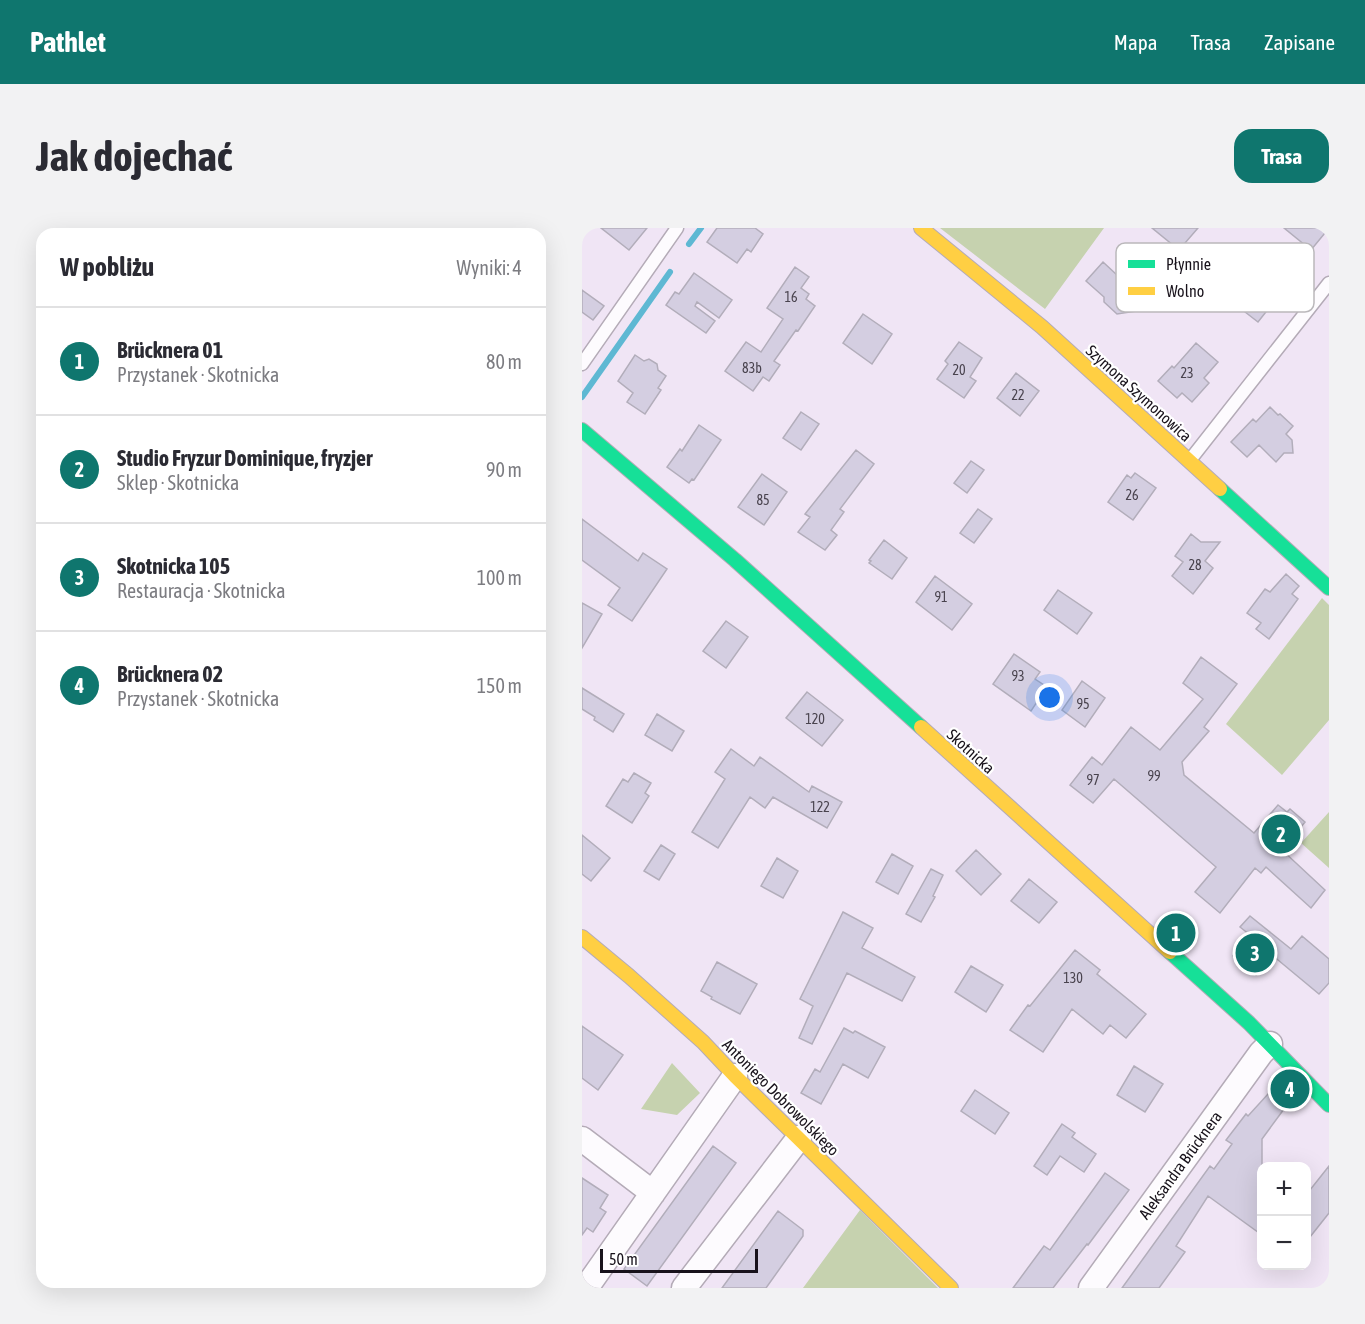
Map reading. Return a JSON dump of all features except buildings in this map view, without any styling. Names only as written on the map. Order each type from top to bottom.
[{"type":"street","name":"Szymona Szymonowica","points":[[921,228],[1042,327],[1329,588]]},
{"type":"street","name":"Skotnicka","points":[[582,430],[735,560],[1153,936],[1270,1044],[1329,1105]]},
{"type":"street","name":"Antoniego Dobrowolskiego","points":[[582,937],[703,1042],[951,1288]]},
{"type":"street","name":"Aleksandra Brücknera","points":[[1091,1288],[1270,1044]]},
{"type":"street","points":[[586,1288],[735,1076]]},
{"type":"street","points":[[684,1288],[798,1138]]},
{"type":"street","points":[[582,1139],[653,1192]]},
{"type":"lane","points":[[582,364],[678,228]]},
{"type":"lane","points":[[1314,302],[1329,283]]},
{"type":"lane","points":[[1189,461],[1306,312]]},
{"type":"green space","points":[[940,228],[1104,228],[1045,309]]},
{"type":"green space","points":[[1322,598],[1329,605],[1329,720],[1282,775],[1226,724]]},
{"type":"green space","points":[[1329,812],[1329,868],[1301,843]]},
{"type":"green space","points":[[672,1063],[700,1093],[677,1115],[641,1109]]},
{"type":"green space","points":[[860,1210],[938,1288],[803,1288]]},
{"type":"waterway","points":[[689,244],[701,228]]},
{"type":"waterway","points":[[582,397],[670,272]]},
{"type":"traffic: fast","points":[[582,430],[735,560],[921,727]]},
{"type":"traffic: fast","points":[[1220,489],[1329,588]]},
{"type":"traffic: fast","points":[[1170,952],[1249,1023],[1329,1105]]},
{"type":"traffic: slow","points":[[921,228],[1042,327],[1220,489]]},
{"type":"traffic: slow","points":[[921,727],[1170,952]]},
{"type":"traffic: slow","points":[[582,937],[703,1042],[951,1288]]},
{"type":"place","name":"Studio Fryzur Dominique, fryzjer","points":[[1281,834]]},
{"type":"place","name":"Brücknera 01","points":[[1176,933]]},
{"type":"place","name":"Skotnicka 105","points":[[1255,953]]},
{"type":"place","name":"Brücknera 02","points":[[1290,1089]]}]
